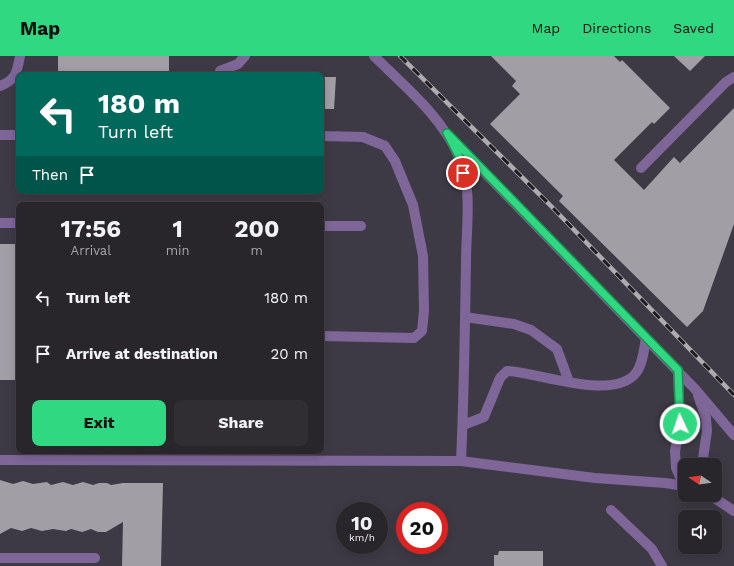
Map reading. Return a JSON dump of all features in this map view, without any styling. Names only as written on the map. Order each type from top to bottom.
[{"type":"lane","points":[[0,86],[11,82],[17,70],[20,56]]},
{"type":"lane","points":[[220,71],[238,64],[246,56]]},
{"type":"lane","points":[[374,56],[434,115],[447,133],[678,370],[734,435]]},
{"type":"lane","points":[[641,168],[726,82],[734,77]]},
{"type":"lane","points":[[447,133],[460,158],[467,187],[463,426],[461,461]]},
{"type":"lane","points":[[0,135],[16,135]]},
{"type":"lane","points":[[324,136],[363,136],[385,146],[395,161],[413,205],[423,256],[424,311],[422,331],[414,338],[324,336]]},
{"type":"lane","points":[[0,223],[16,223]]},
{"type":"lane","points":[[324,226],[361,226]]},
{"type":"lane","points":[[465,317],[514,324],[531,330],[556,349],[569,382]]},
{"type":"lane","points":[[463,426],[484,417],[498,382],[507,371],[569,382],[605,386],[630,380],[639,368],[646,338]]},
{"type":"lane","points":[[678,370],[680,424],[675,451],[676,468],[678,472]]},
{"type":"lane","points":[[696,390],[706,418],[707,431],[703,458]]},
{"type":"lane","points":[[0,460],[112,455],[461,461],[595,478],[678,485]]},
{"type":"lane","points":[[721,502],[734,511]]},
{"type":"lane","points":[[611,510],[652,549],[662,566]]},
{"type":"lane","points":[[0,558],[95,558]]},
{"type":"shaded area","points":[[0,56],[734,56],[734,566],[0,566]]},
{"type":"building","points":[[58,56],[169,56],[169,72],[58,72]]},
{"type":"building","points":[[491,56],[614,56],[620,62],[622,60],[670,108],[654,124],[652,122],[614,160],[644,190],[674,157],[680,163],[734,108],[734,224],[703,311],[687,327],[559,201],[563,196],[490,124],[520,94],[512,86],[516,81]]},
{"type":"building","points":[[674,56],[705,56],[690,71]]},
{"type":"building","points":[[324,77],[336,77],[334,109],[324,109]]},
{"type":"building","points":[[0,244],[16,244],[16,380],[0,380]]},
{"type":"building","points":[[0,480],[13,484],[23,481],[33,484],[47,482],[51,485],[63,482],[73,485],[83,482],[93,485],[99,483],[107,483],[111,485],[123,483],[163,483],[161,566],[122,566],[123,522],[106,532],[98,532],[91,529],[82,532],[71,529],[66,531],[53,529],[42,531],[31,528],[22,531],[11,528],[0,534]]},
{"type":"building","points":[[499,551],[543,551],[543,566],[494,566],[494,555],[498,555]]},
{"type":"railway","points":[[400,56],[550,205],[734,395]]},
{"type":"route","points":[[463,173],[460,158],[447,133],[678,370],[680,424]]}]
